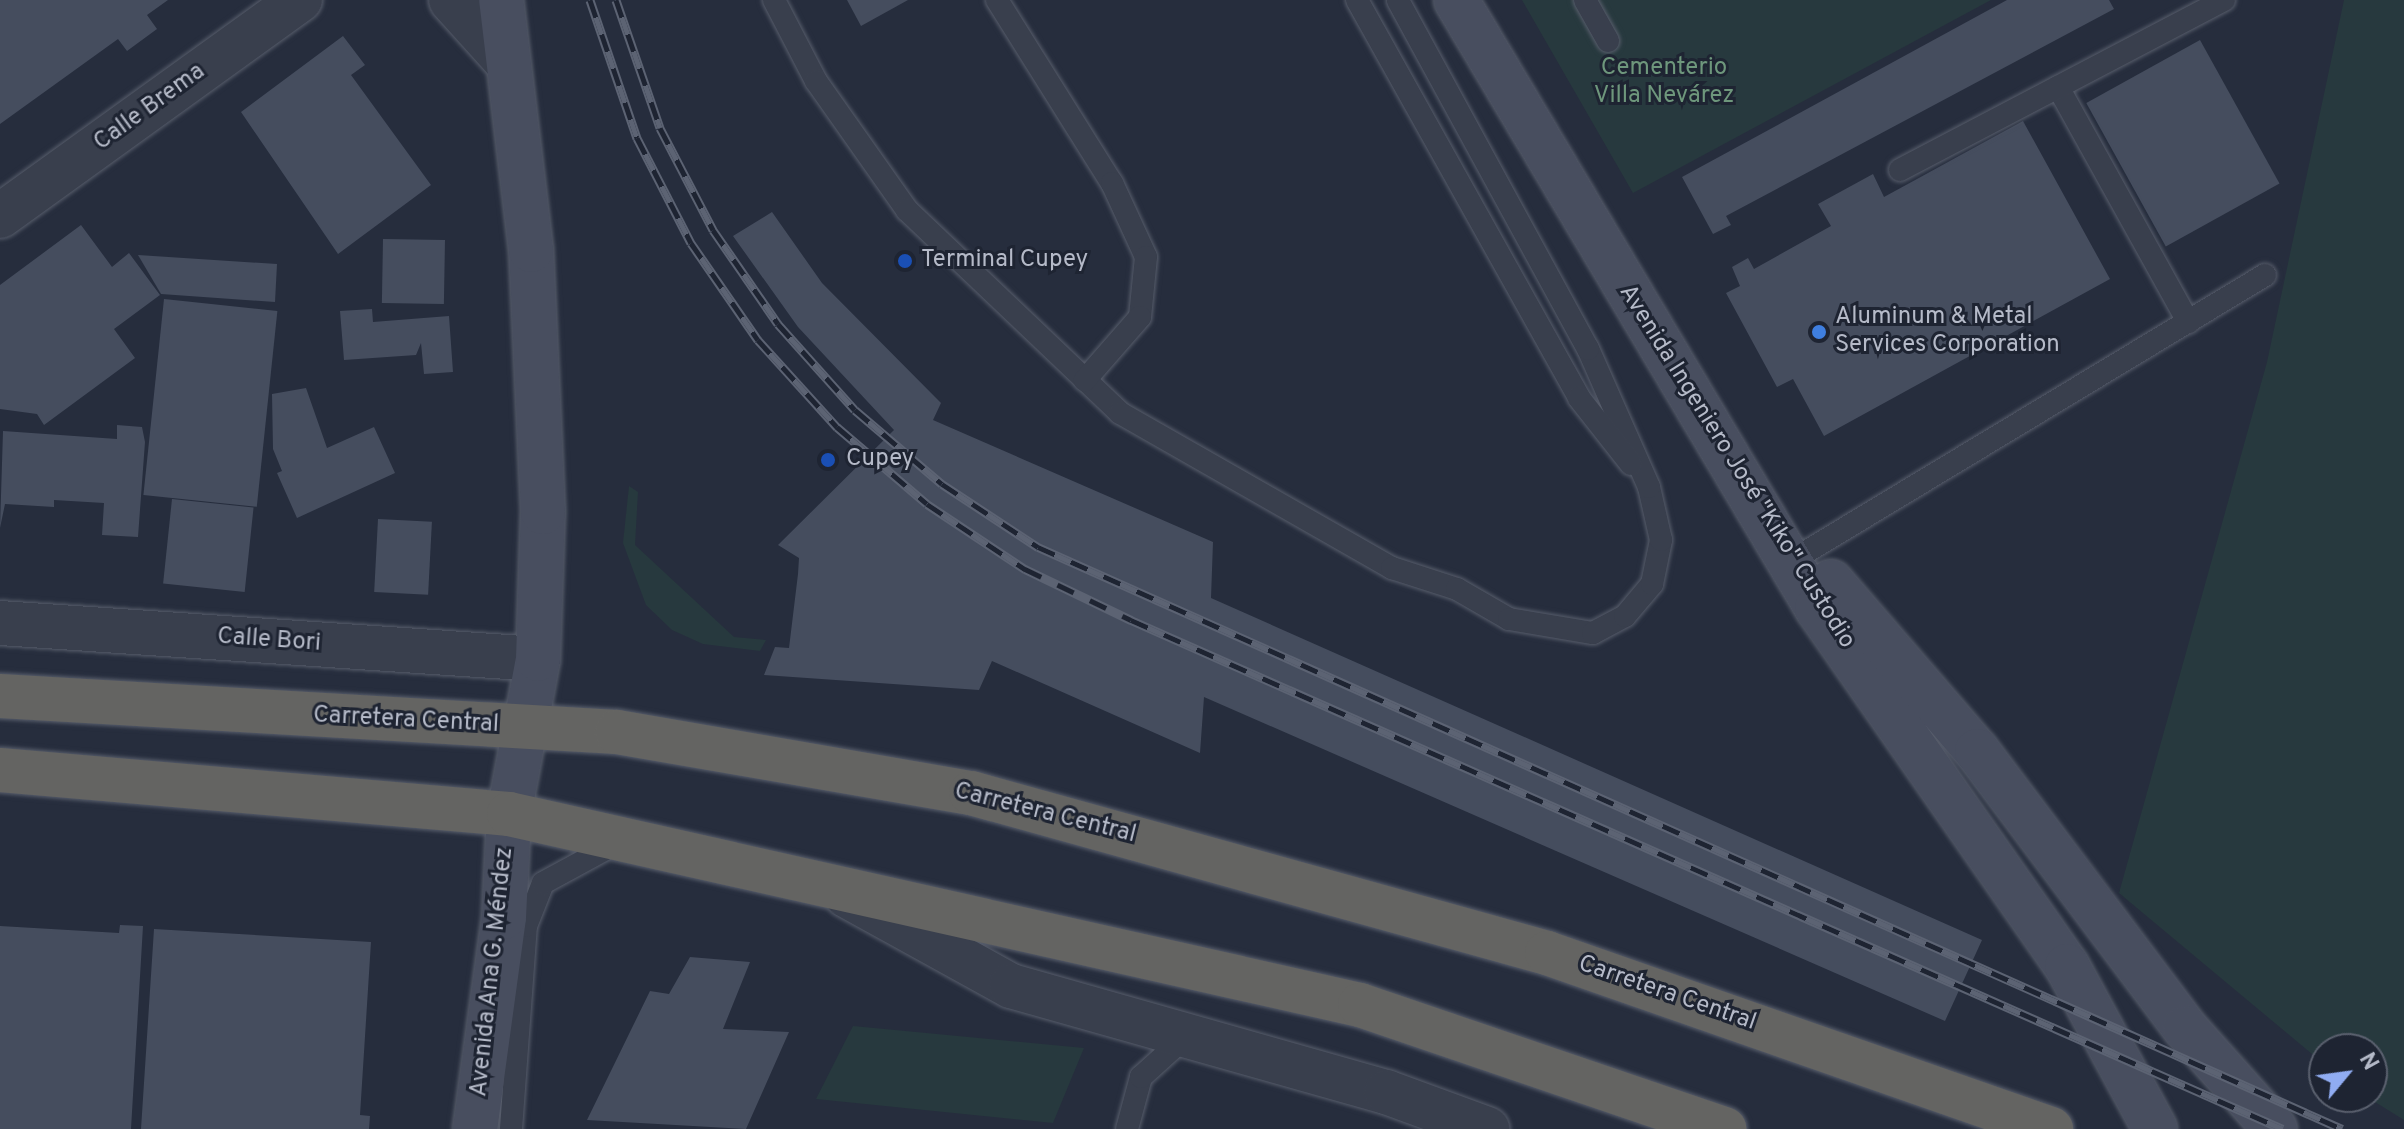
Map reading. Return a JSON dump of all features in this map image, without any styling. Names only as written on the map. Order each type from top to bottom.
[{"type":"highway","name":"Carretera Central","points":[[0,696],[617,732],[1001,801],[1547,953],[2051,1129]]},
{"type":"highway","points":[[0,770],[509,814],[1360,1005],[1725,1129]]},
{"type":"main road","points":[[501,0],[537,351],[543,512],[538,659],[529,728],[509,814]]},
{"type":"main road","name":"Avenida Ingeniero José \"Kiko\" Custodio","points":[[1456,0],[1817,608],[2067,966],[2155,1129]]},
{"type":"main road","points":[[1731,465],[1977,751],[2175,1016],[2275,1129]]},
{"type":"main road","name":"Avenida Ana G. Méndez","points":[[475,1129],[504,917],[509,814]]},
{"type":"street","name":"Calle Brema","points":[[0,216],[300,0]]},
{"type":"street","points":[[451,0],[508,63]]},
{"type":"street","name":"Calle Bori","points":[[0,623],[538,659]]},
{"type":"street","points":[[829,886],[1011,986],[1184,1038],[1386,1092],[1487,1129]]},
{"type":"lane","points":[[774,0],[816,81],[907,210],[1120,413],[1392,568],[1457,589],[1509,619],[1593,633],[1625,616],[1652,584],[1661,540],[1649,487],[1588,349],[1398,0]]},
{"type":"lane","points":[[997,0],[1112,183],[1146,257],[1140,317],[1085,380]]},
{"type":"lane","points":[[1357,0],[1579,398],[1649,487]]},
{"type":"lane","points":[[1585,0],[1608,41]]},
{"type":"lane","points":[[1900,170],[2224,0]]},
{"type":"lane","points":[[2058,87],[2188,322]]},
{"type":"lane","points":[[1806,552],[2265,275]]},
{"type":"lane","points":[[511,1129],[526,926],[543,883],[588,852],[626,840]]},
{"type":"lane","points":[[1127,1129],[1141,1077],[1184,1038]]},
{"type":"green space","name":"Cementerio Villa Nevárez","points":[[1522,0],[1991,0],[1633,193]]},
{"type":"green space","points":[[2344,0],[2404,0],[2404,1120],[2388,1110],[2388,1033],[2308,1033],[2308,1051],[2119,893],[2267,362]]},
{"type":"green space","points":[[629,486],[638,492],[635,545],[734,637],[766,640],[760,651],[703,644],[672,630],[646,605],[623,543]]},
{"type":"green space","points":[[853,1026],[1084,1048],[1053,1123],[816,1099]]},
{"type":"building","points":[[0,0],[168,0],[147,15],[157,29],[127,51],[118,39],[0,124]]},
{"type":"building","points":[[847,0],[908,0],[861,26]]},
{"type":"building","points":[[2007,0],[2109,0],[2114,9],[1726,216],[1731,225],[1713,234],[1682,177]]},
{"type":"building","points":[[343,36],[365,65],[351,75],[431,185],[338,254],[241,112]]},
{"type":"building","points":[[2200,40],[2280,183],[2166,246],[2086,103]]},
{"type":"building","points":[[2023,121],[2110,279],[1824,436],[1793,379],[1777,387],[1726,293],[1740,286],[1732,267],[1748,258],[1754,269],[1831,226],[1818,204],[1873,174],[1884,197]]},
{"type":"building","points":[[772,212],[822,283],[941,403],[933,420],[1213,542],[1211,598],[1982,940],[1945,1021],[1204,697],[1200,753],[992,661],[979,690],[764,675],[775,647],[789,648],[798,574],[799,558],[778,545],[894,430],[798,327],[733,236]]},
{"type":"building","points":[[81,225],[112,267],[129,253],[160,295],[114,329],[135,358],[44,425],[37,414],[0,409],[0,285]]},
{"type":"building","points":[[383,239],[445,240],[444,304],[382,303]]},
{"type":"building","points":[[138,255],[277,264],[275,302],[161,294]]},
{"type":"building","points":[[164,299],[277,311],[257,507],[143,495]]},
{"type":"building","points":[[372,309],[373,322],[449,316],[453,372],[424,374],[421,343],[416,355],[344,360],[340,311]]},
{"type":"building","points":[[306,388],[327,448],[374,427],[395,473],[297,518],[277,473],[282,471],[273,449],[272,394]]},
{"type":"building","points":[[117,425],[142,427],[145,442],[138,537],[102,535],[104,503],[54,500],[54,507],[5,504],[0,528],[3,431],[117,439]]},
{"type":"building","points":[[172,499],[254,508],[245,592],[163,584]]},
{"type":"building","points":[[378,519],[432,522],[428,595],[374,592]]},
{"type":"building","points":[[120,925],[143,926],[131,1129],[0,1129],[0,926],[119,933]]},
{"type":"building","points":[[154,929],[371,942],[360,1115],[370,1116],[369,1129],[141,1129]]},
{"type":"building","points":[[690,957],[750,962],[723,1029],[789,1032],[746,1129],[587,1120],[650,991],[669,994]]},
{"type":"railway","points":[[590,0],[637,138],[691,243],[758,340],[837,427],[927,504],[1025,569],[1131,620],[2283,1129]]},
{"type":"railway","points":[[616,0],[660,128],[713,230],[778,324],[855,410],[942,484],[1038,547],[2342,1129]]},
{"type":"place","name":"Terminal Cupey","points":[[905,261]]},
{"type":"place","name":"Aluminum & Metal Services Corporation","points":[[1819,332]]},
{"type":"place","name":"Cupey","points":[[828,460]]}]
